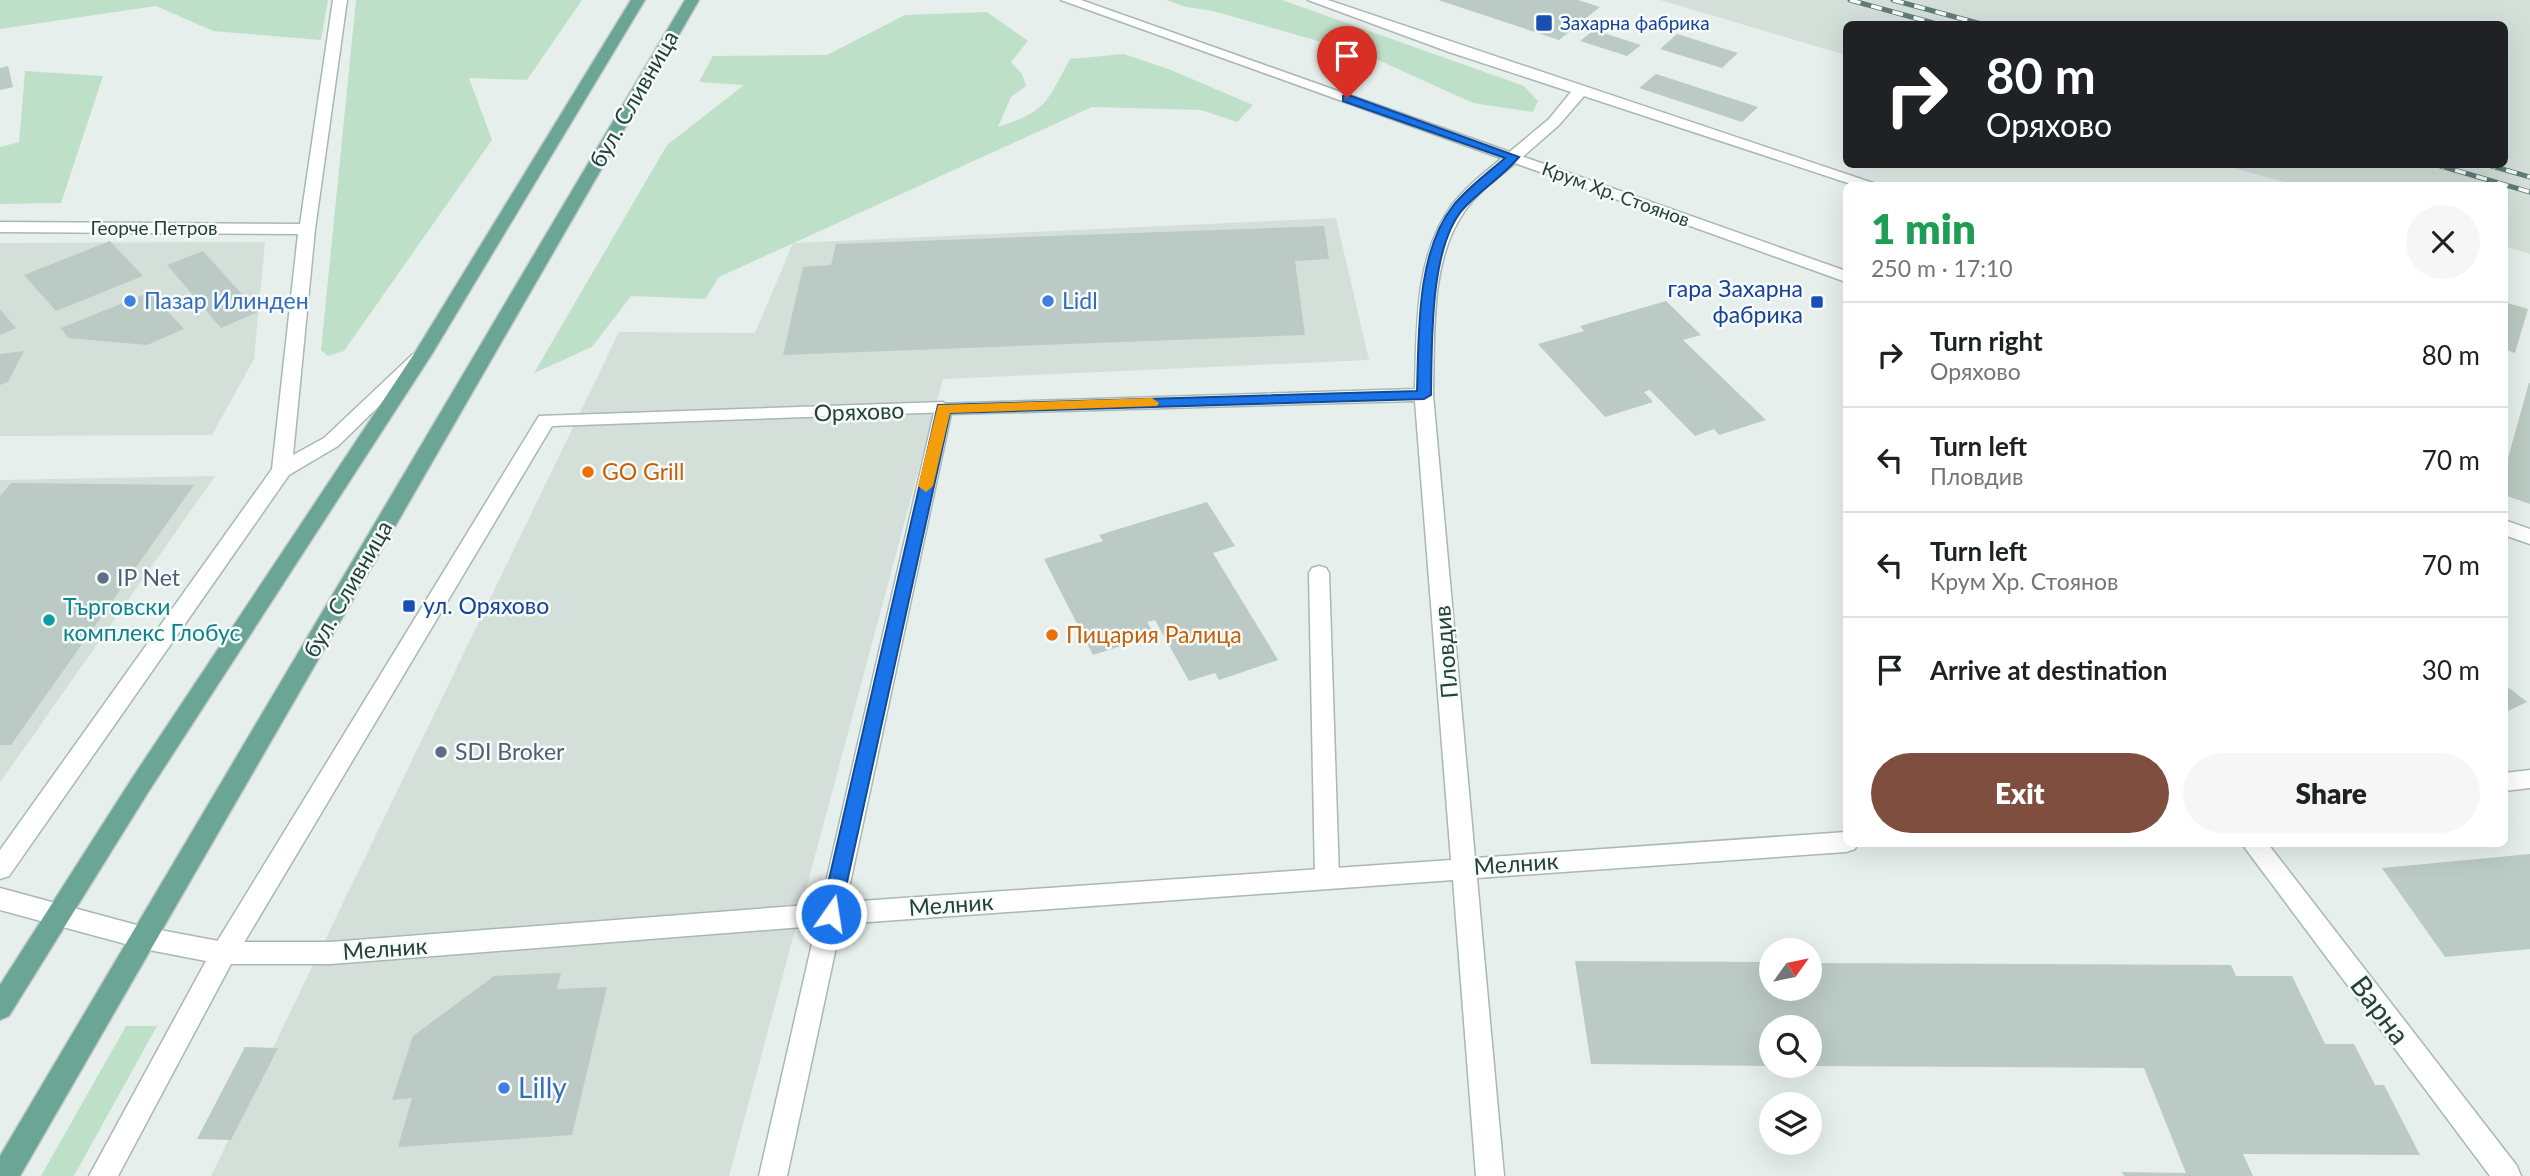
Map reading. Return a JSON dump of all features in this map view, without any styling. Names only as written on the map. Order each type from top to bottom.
[{"type":"main road","name":"бул. Сливница","points":[[0,1008],[423,354],[638,0]]},
{"type":"main road","name":"бул. Сливница","points":[[4,1176],[692,0]]},
{"type":"street","points":[[282,470],[307,229],[340,0]]},
{"type":"street","name":"Крум Хр. Стоянов","points":[[1068,0],[1843,275]]},
{"type":"street","points":[[1315,0],[1454,49],[1862,182]]},
{"type":"street","name":"Пловдив","points":[[1490,1176],[1424,395],[1427,308],[1441,234],[1458,207],[1554,122],[1581,90]]},
{"type":"street","name":"Георче Петров","points":[[0,227],[307,229]]},
{"type":"street","name":"бул. Сливница","points":[[0,869],[282,470],[331,442],[423,354]]},
{"type":"street","name":"Оряхово","points":[[224,953],[546,420],[1424,395]]},
{"type":"street","points":[[773,1176],[943,408]]},
{"type":"street","points":[[2508,529],[2530,537]]},
{"type":"street","points":[[1319,573],[1327,878]]},
{"type":"street","points":[[2508,782],[2530,779]]},
{"type":"street","name":"Мелник","points":[[0,899],[144,937],[224,953],[331,953],[831,914],[1843,842]]},
{"type":"street","name":"Варна","points":[[2256,847],[2507,1176]]},
{"type":"street","points":[[103,1176],[224,953]]},
{"type":"shaded area","points":[[1660,0],[2530,0],[2530,254],[2508,247],[2508,182],[2284,182],[2234,168],[2508,168],[2508,21],[1843,21],[1843,54]]},
{"type":"shaded area","points":[[1336,218],[1369,360],[943,379],[729,1176],[211,1176],[619,332],[755,333],[793,243]]},
{"type":"shaded area","name":"Пазар Илинден","points":[[265,242],[254,359],[212,435],[0,436],[0,243]]},
{"type":"shaded area","name":"Търговски комплекс Глобус","points":[[215,476],[30,740],[0,782],[0,480]]},
{"type":"green space","points":[[0,0],[328,0],[321,40],[213,31],[156,6],[0,29]]},
{"type":"green space","points":[[356,0],[582,0],[527,80],[469,78],[492,140],[344,351],[328,356],[321,350]]},
{"type":"green space","points":[[1166,0],[1282,0],[1524,86],[1538,101],[1533,112],[1473,103],[1367,55]]},
{"type":"green space","points":[[987,12],[1028,41],[1011,62],[1022,74],[1026,86],[1011,97],[998,127],[1027,116],[1043,104],[1070,59],[1124,54],[1171,70],[1253,105],[1237,122],[1201,110],[1092,107],[719,277],[705,299],[631,296],[592,347],[534,373],[667,145],[744,85],[699,82],[713,56],[827,55],[905,15]]},
{"type":"green space","points":[[25,71],[103,76],[61,203],[0,204],[0,147],[19,142]]},
{"type":"green space","points":[[126,1026],[157,1026],[74,1176],[41,1176]]},
{"type":"building","name":"Захарна фабрика","points":[[1438,0],[1578,0],[1600,7],[1559,40]]},
{"type":"building","points":[[1594,30],[1641,45],[1627,56],[1580,41]]},
{"type":"building","points":[[1677,34],[1738,53],[1722,68],[1660,49]]},
{"type":"building","points":[[8,66],[13,87],[0,90],[0,68]]},
{"type":"building","points":[[1656,74],[1758,107],[1742,122],[1639,88]]},
{"type":"building","name":"Lidl","points":[[1324,226],[1329,259],[1295,261],[1305,335],[783,355],[803,267],[831,265],[836,244]]},
{"type":"building","points":[[110,241],[143,276],[56,311],[24,275]]},
{"type":"building","points":[[203,251],[258,312],[221,328],[167,265]]},
{"type":"building","points":[[150,292],[184,329],[147,345],[68,338],[61,328]]},
{"type":"building","points":[[1666,301],[1701,335],[1683,340],[1766,420],[1719,435],[1714,429],[1695,436],[1650,390],[1644,392],[1653,402],[1605,417],[1538,344],[1584,331],[1580,326]]},
{"type":"building","points":[[2508,303],[2528,309],[2515,353],[2508,350]]},
{"type":"building","points":[[0,309],[16,328],[0,335]]},
{"type":"building","points":[[24,351],[8,382],[0,385],[0,354]]},
{"type":"building","points":[[2530,383],[2530,504],[2508,496],[2508,458]]},
{"type":"building","name":"Търговски комплекс Глобус","points":[[11,483],[194,485],[11,745],[0,745],[0,496]]},
{"type":"building","points":[[1207,502],[1235,546],[1213,553],[1278,660],[1219,680],[1215,673],[1189,681],[1155,620],[1147,622],[1155,635],[1093,655],[1044,559],[1103,541],[1099,535]]},
{"type":"building","points":[[2508,687],[2527,702],[2508,711]]},
{"type":"building","points":[[2530,854],[2530,949],[2445,957],[2382,868]]},
{"type":"building","points":[[1575,961],[1759,962],[1759,1001],[1822,1001],[1822,963],[2231,965],[2236,976],[2292,976],[2325,1044],[2354,1044],[2375,1085],[2384,1085],[2420,1155],[2243,1154],[2253,1176],[2124,1176],[2122,1172],[2186,1173],[2144,1068],[1822,1066],[1822,1015],[1759,1015],[1759,1066],[1591,1064]]},
{"type":"building","points":[[561,973],[557,989],[607,987],[572,1135],[398,1147],[412,1098],[392,1100],[413,1036],[494,976]]},
{"type":"building","points":[[245,1047],[278,1048],[231,1140],[197,1139]]},
{"type":"railway","points":[[1850,0],[1926,21]]},
{"type":"railway","points":[[1893,0],[1970,21]]},
{"type":"railway","points":[[2448,168],[2496,182]]},
{"type":"railway","points":[[2499,168],[2530,177]]},
{"type":"railway","points":[[2508,186],[2530,192]]},
{"type":"slow traffic","points":[[926,486],[943,408],[1152,403]]},
{"type":"place","name":"Захарна фабрика","points":[[1544,23]]},
{"type":"place","name":"Пазар Илинден","points":[[130,301]]},
{"type":"place","name":"Lidl","points":[[1048,301]]},
{"type":"place","name":"гара Захарна фабрика","points":[[1817,302]]},
{"type":"place","name":"GO Grill","points":[[588,472]]},
{"type":"place","name":"IP Net","points":[[103,578]]},
{"type":"place","name":"ул. Оряхово","points":[[409,606]]},
{"type":"place","name":"Търговски комплекс Глобус","points":[[49,620]]},
{"type":"place","name":"Пицария Ралица","points":[[1052,635]]},
{"type":"place","name":"SDI Broker","points":[[441,752]]},
{"type":"place","name":"Lilly","points":[[504,1088]]},
{"type":"route","points":[[831,914],[943,408],[1424,395],[1427,308],[1441,234],[1458,207],[1513,157],[1347,98]]}]
